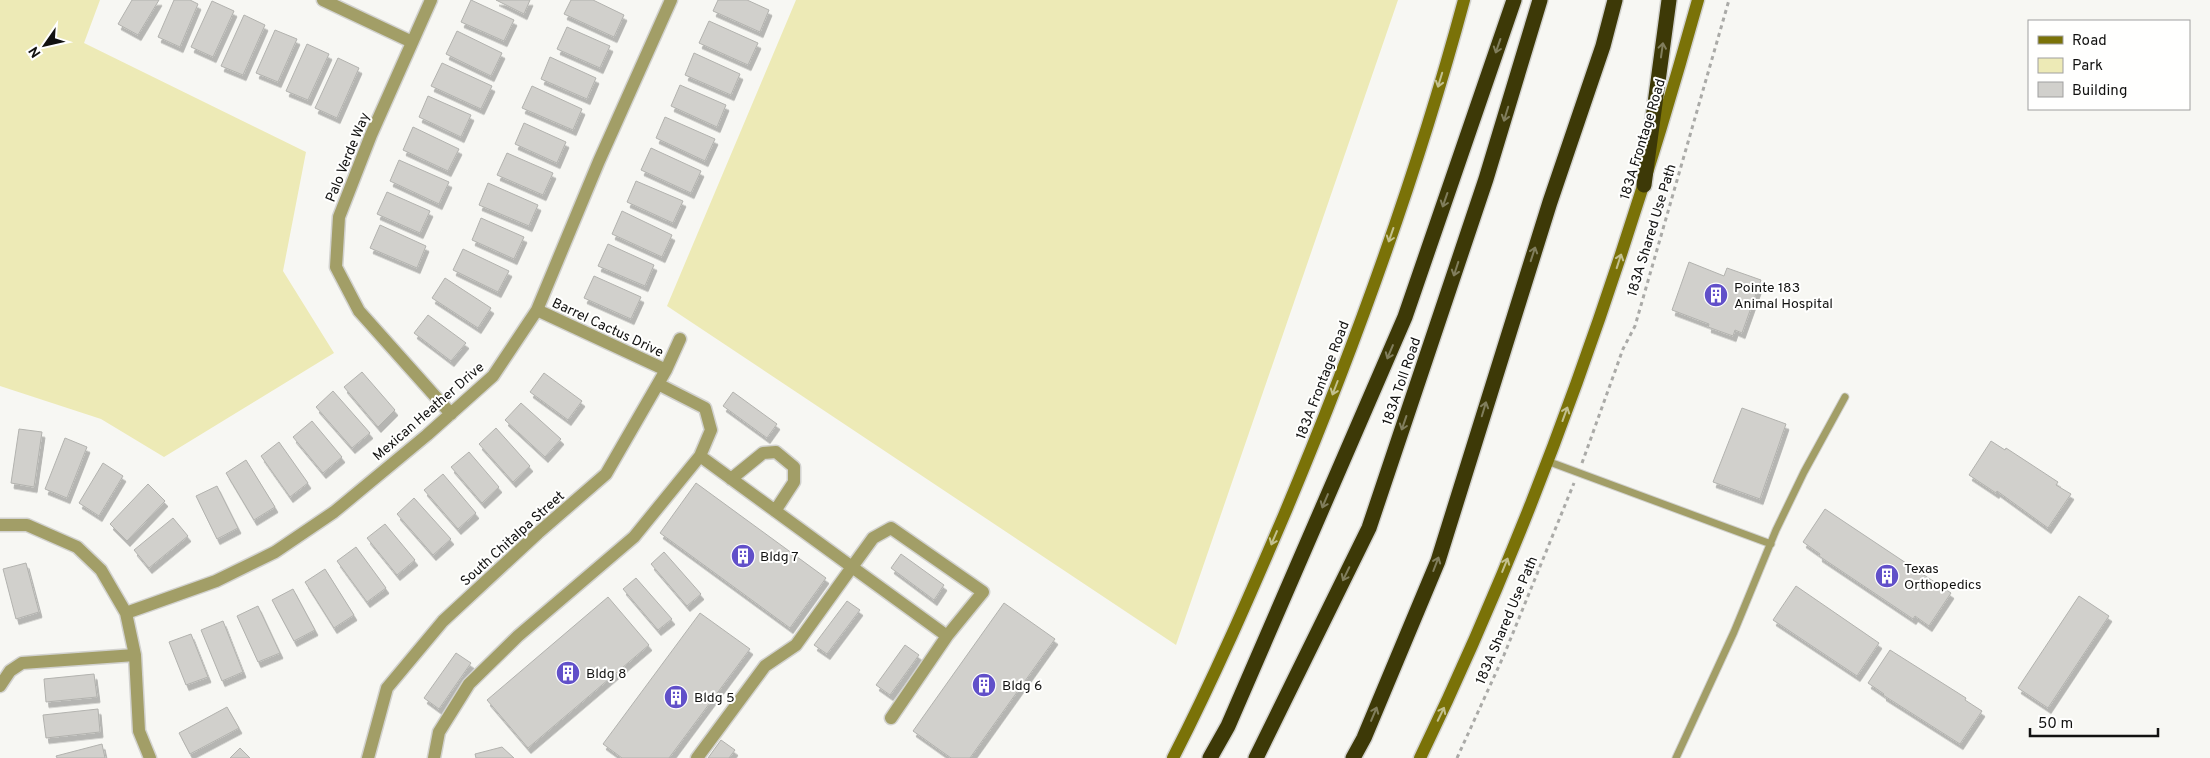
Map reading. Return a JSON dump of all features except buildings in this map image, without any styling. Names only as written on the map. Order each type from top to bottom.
[{"type":"highway","points":[[1210,758],[1228,726],[1405,317],[1514,0]]},
{"type":"highway","name":"183A Toll Road","points":[[1256,758],[1369,528],[1486,178],[1540,0]]},
{"type":"highway","points":[[1353,758],[1364,738],[1438,561],[1550,202],[1604,46],[1615,0]]},
{"type":"highway","points":[[1644,185],[1669,0]]},
{"type":"main road","name":"183A Frontage Road","points":[[1173,758],[1245,607],[1314,443],[1369,300],[1410,181],[1464,0]]},
{"type":"main road","name":"183A Frontage Road","points":[[1420,758],[1472,643],[1547,461],[1611,285],[1644,185],[1698,0]]},
{"type":"street","points":[[323,0],[412,42]]},
{"type":"street","name":"Palo Verde Way","points":[[431,0],[371,135],[339,217],[336,267],[359,311],[451,414]]},
{"type":"street","name":"Mexican Heather Drive","points":[[126,612],[216,581],[274,552],[334,512],[451,414],[493,376],[537,310],[671,0]]},
{"type":"street","name":"Barrel Cactus Drive","points":[[537,310],[666,370]]},
{"type":"street","name":"South Chitalpa Street","points":[[368,758],[387,688],[443,621],[538,533],[606,474],[666,370],[680,339]]},
{"type":"street","points":[[434,758],[439,732],[469,684],[518,636],[634,537],[700,456],[711,430],[705,408],[658,384]]},
{"type":"street","points":[[731,479],[763,453],[776,452],[794,467],[794,482],[775,511]]},
{"type":"street","points":[[700,456],[947,636]]},
{"type":"street","points":[[0,525],[27,525],[77,546],[101,570],[126,612],[135,655],[139,731],[150,758]]},
{"type":"street","points":[[696,758],[765,666],[796,645],[873,538],[891,528],[983,592],[947,636],[891,718]]},
{"type":"street","points":[[0,686],[10,670],[22,663],[135,655]]},
{"type":"lane","points":[[1676,758],[1804,472],[1845,397]]},
{"type":"lane","points":[[1547,461],[1771,544]]},
{"type":"path","name":"183A Shared Use Path","points":[[1582,462],[1623,349],[1635,326],[1729,0]]},
{"type":"path","name":"183A Shared Use Path","points":[[1457,758],[1504,655],[1572,489]]},
{"type":"green space","points":[[0,0],[100,0],[84,43],[306,152],[283,271],[334,353],[164,457],[101,419],[0,386]]},
{"type":"green space","points":[[796,0],[1398,0],[1176,645],[667,306]]},
{"type":"place","name":"Pointe 183 Animal Hospital","points":[[1716,295]]},
{"type":"place","name":"Bldg 7","points":[[743,556]]},
{"type":"place","name":"Texas Orthopedics","points":[[1887,576]]},
{"type":"place","name":"Bldg 8","points":[[568,673]]},
{"type":"place","name":"Bldg 6","points":[[984,685]]},
{"type":"place","name":"Bldg 5","points":[[676,697]]}]
